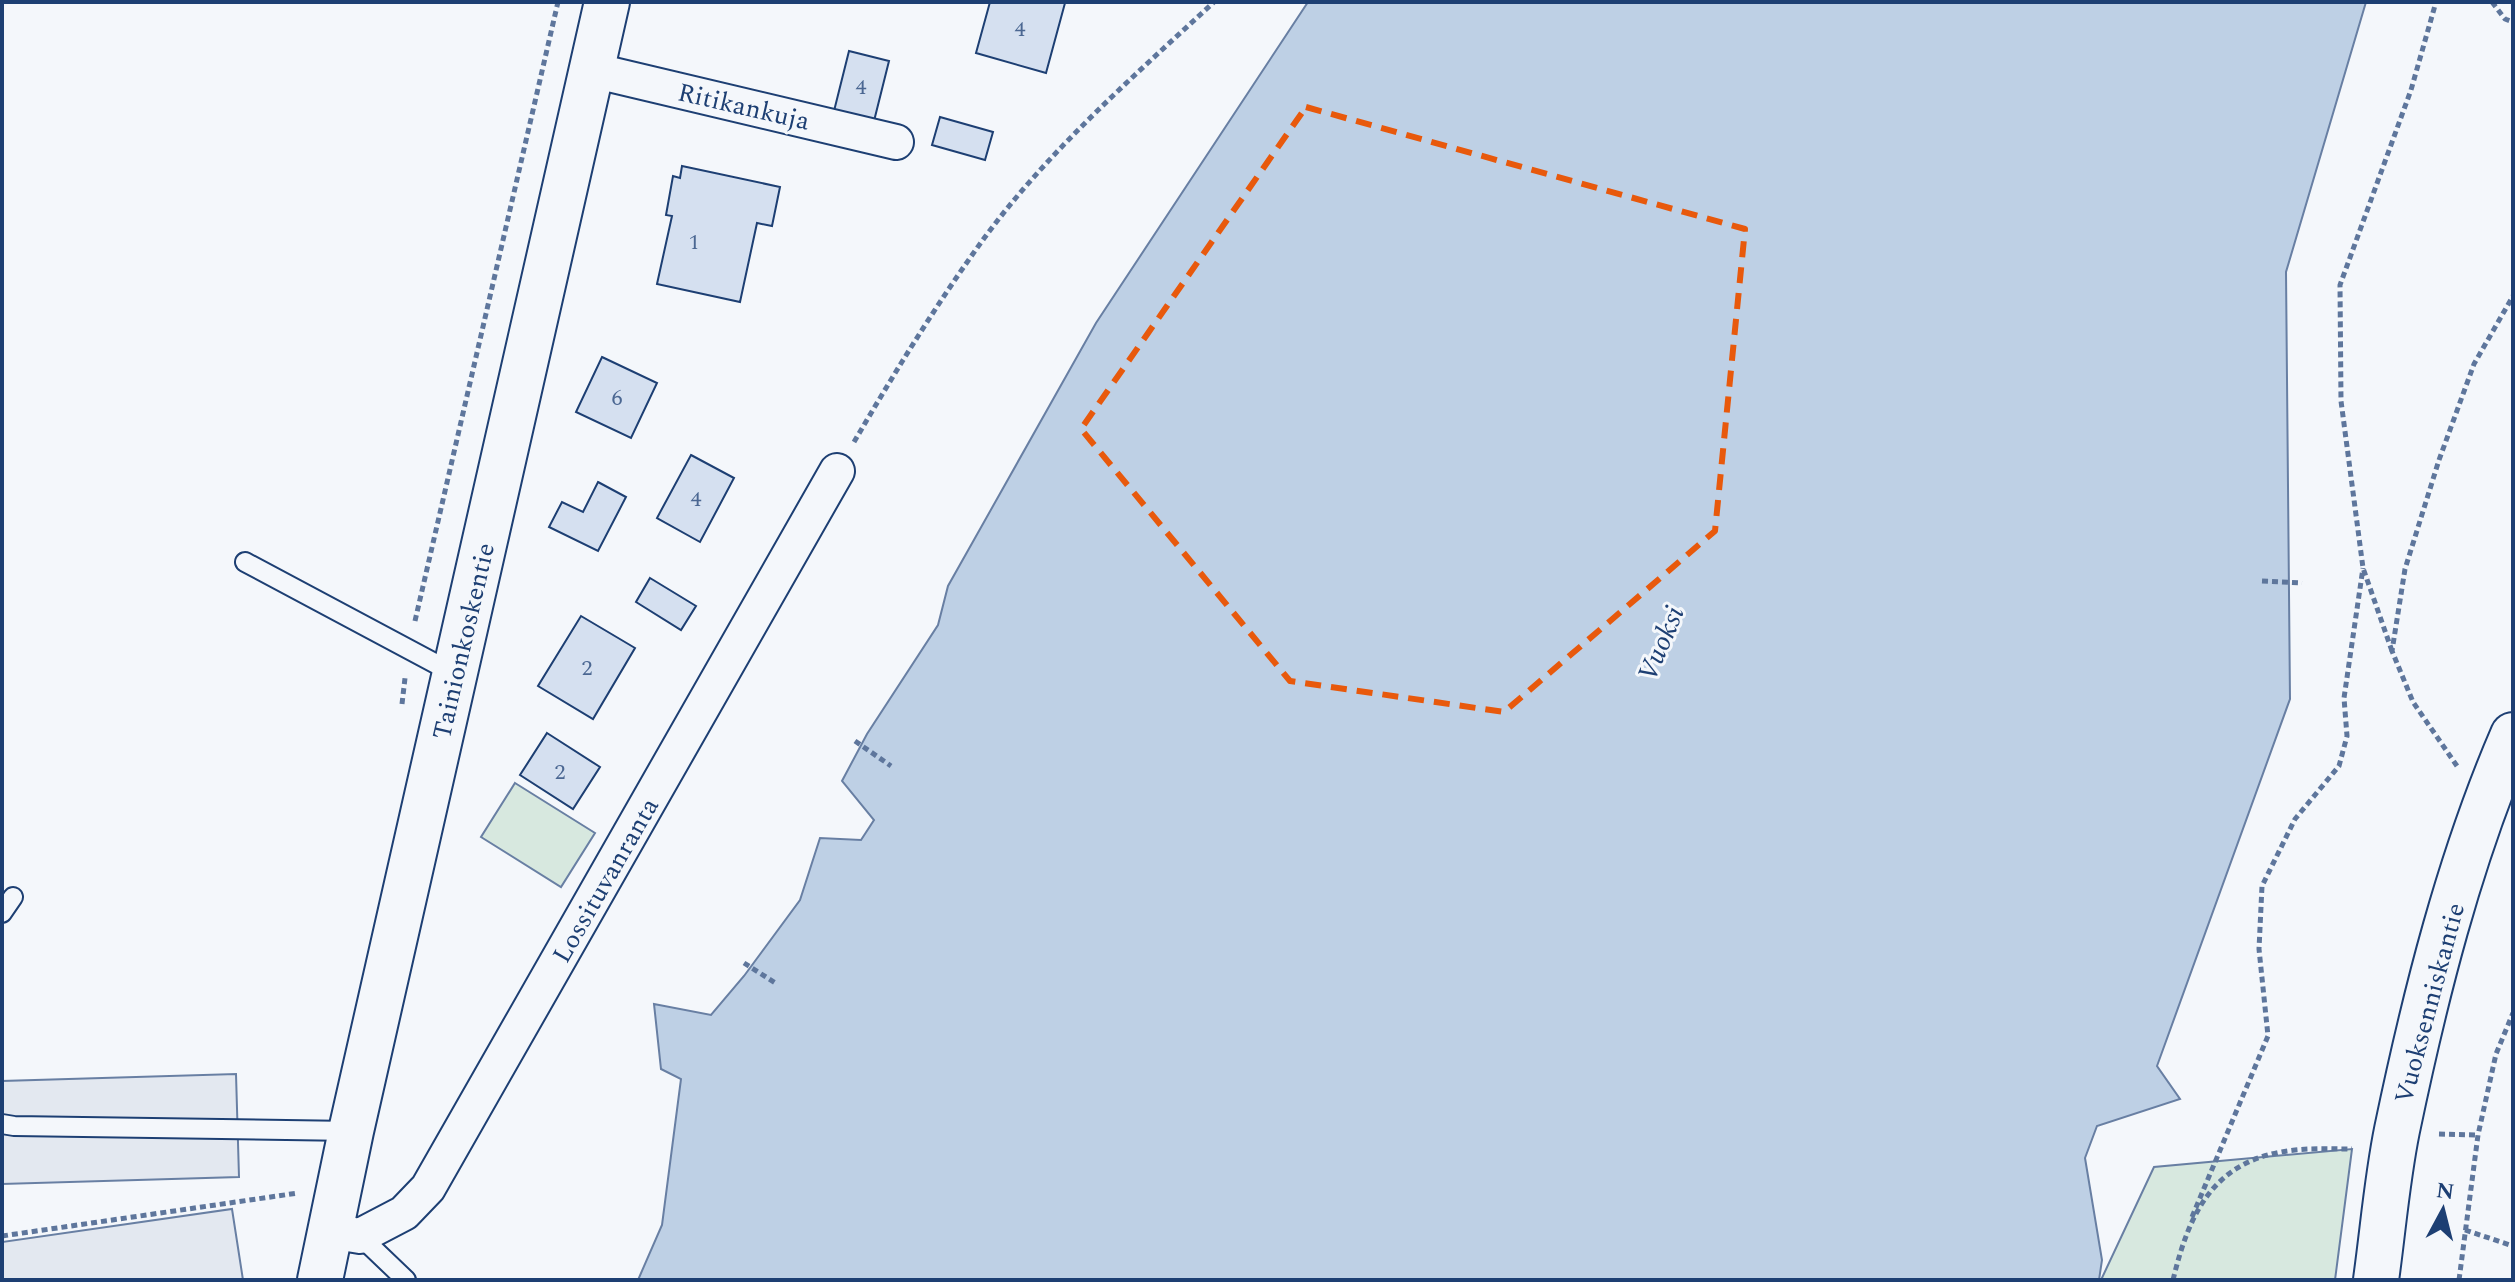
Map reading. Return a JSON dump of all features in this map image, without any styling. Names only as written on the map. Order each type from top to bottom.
[{"type":"street","name":"Tainionkoskentie","points":[[320,1280],[345,1234],[351,1131],[607,2]]},
{"type":"street","name":"Ritikankuja","points":[[592,70],[896,142]]},
{"type":"street","name":"Lossituvanranta","points":[[345,1234],[404,1213],[428,1188],[439,1171],[837,471]]},
{"type":"street","name":"Vuoksenniskantie","points":[[2376,1280],[2400,1117],[2438,953],[2485,807],[2513,735]]},
{"type":"lane","points":[[245,562],[455,674]]},
{"type":"lane","points":[[2,1124],[351,1131]]},
{"type":"lane","points":[[345,1234],[406,1280]]},
{"type":"lane","points":[[310,1280],[320,1280]]},
{"type":"path","points":[[401,712],[409,649],[558,2]]},
{"type":"path","points":[[837,471],[911,345],[986,235],[1057,153],[1130,79],[1214,2]]},
{"type":"path","points":[[2436,2],[2411,90],[2340,285],[2341,401],[2363,568],[2392,651],[2413,702],[2485,807]]},
{"type":"path","points":[[2492,2],[2505,19],[2513,22]]},
{"type":"path","points":[[2392,651],[2405,569],[2439,460],[2474,364],[2513,296]]},
{"type":"path","points":[[2173,1280],[2192,1217],[2268,1036],[2259,949],[2262,886],[2295,819],[2339,766],[2347,736],[2344,698],[2363,568]]},
{"type":"path","points":[[2262,581],[2302,583]]},
{"type":"path","points":[[855,741],[891,766]]},
{"type":"path","points":[[744,963],[777,984]]},
{"type":"path","points":[[2459,1280],[2478,1135],[2496,1054],[2513,1013]]},
{"type":"path","points":[[2192,1217],[2225,1175],[2250,1160],[2294,1150],[2352,1149]]},
{"type":"path","points":[[2,1236],[303,1192]]},
{"type":"path","points":[[2465,1230],[2513,1246]]},
{"type":"highlighted area","points":[[1306,107],[1745,229],[1715,531],[1504,712],[1290,681],[1081,429]]},
{"type":"shaded area","points":[[515,783],[595,833],[561,887],[481,837]]},
{"type":"shaded area","points":[[236,1074],[239,1177],[2,1184],[2,1081]]},
{"type":"shaded area","points":[[2352,1149],[2335,1280],[2101,1280],[2154,1167]]},
{"type":"shaded area","points":[[232,1209],[243,1280],[2,1280],[2,1242]]},
{"type":"water","name":"Vuoksi","points":[[1308,2],[2366,2],[2286,272],[2290,699],[2157,1066],[2180,1099],[2097,1126],[2085,1158],[2102,1260],[2099,1280],[638,1280],[662,1225],[681,1079],[661,1069],[654,1004],[711,1015],[800,900],[820,838],[861,840],[874,820],[842,781],[867,734],[938,625],[948,586],[1096,323]]},
{"type":"building","points":[[990,2],[1065,3],[1046,73],[976,53]]},
{"type":"building","points":[[849,51],[889,61],[874,121],[834,111]]},
{"type":"building","points":[[940,117],[993,132],[985,160],[932,145]]},
{"type":"building","points":[[682,166],[780,187],[772,226],[757,223],[740,302],[657,284],[672,216],[666,215],[673,176],[680,178]]},
{"type":"building","points":[[602,357],[657,383],[631,438],[576,412]]},
{"type":"building","points":[[691,455],[734,478],[700,542],[657,518]]},
{"type":"building","points":[[598,482],[626,497],[598,551],[549,527],[562,502],[583,512]]},
{"type":"building","points":[[650,578],[696,606],[681,630],[636,602]]},
{"type":"building","points":[[581,616],[635,648],[593,719],[538,686]]},
{"type":"building","points":[[547,733],[600,767],[573,809],[520,775]]}]
